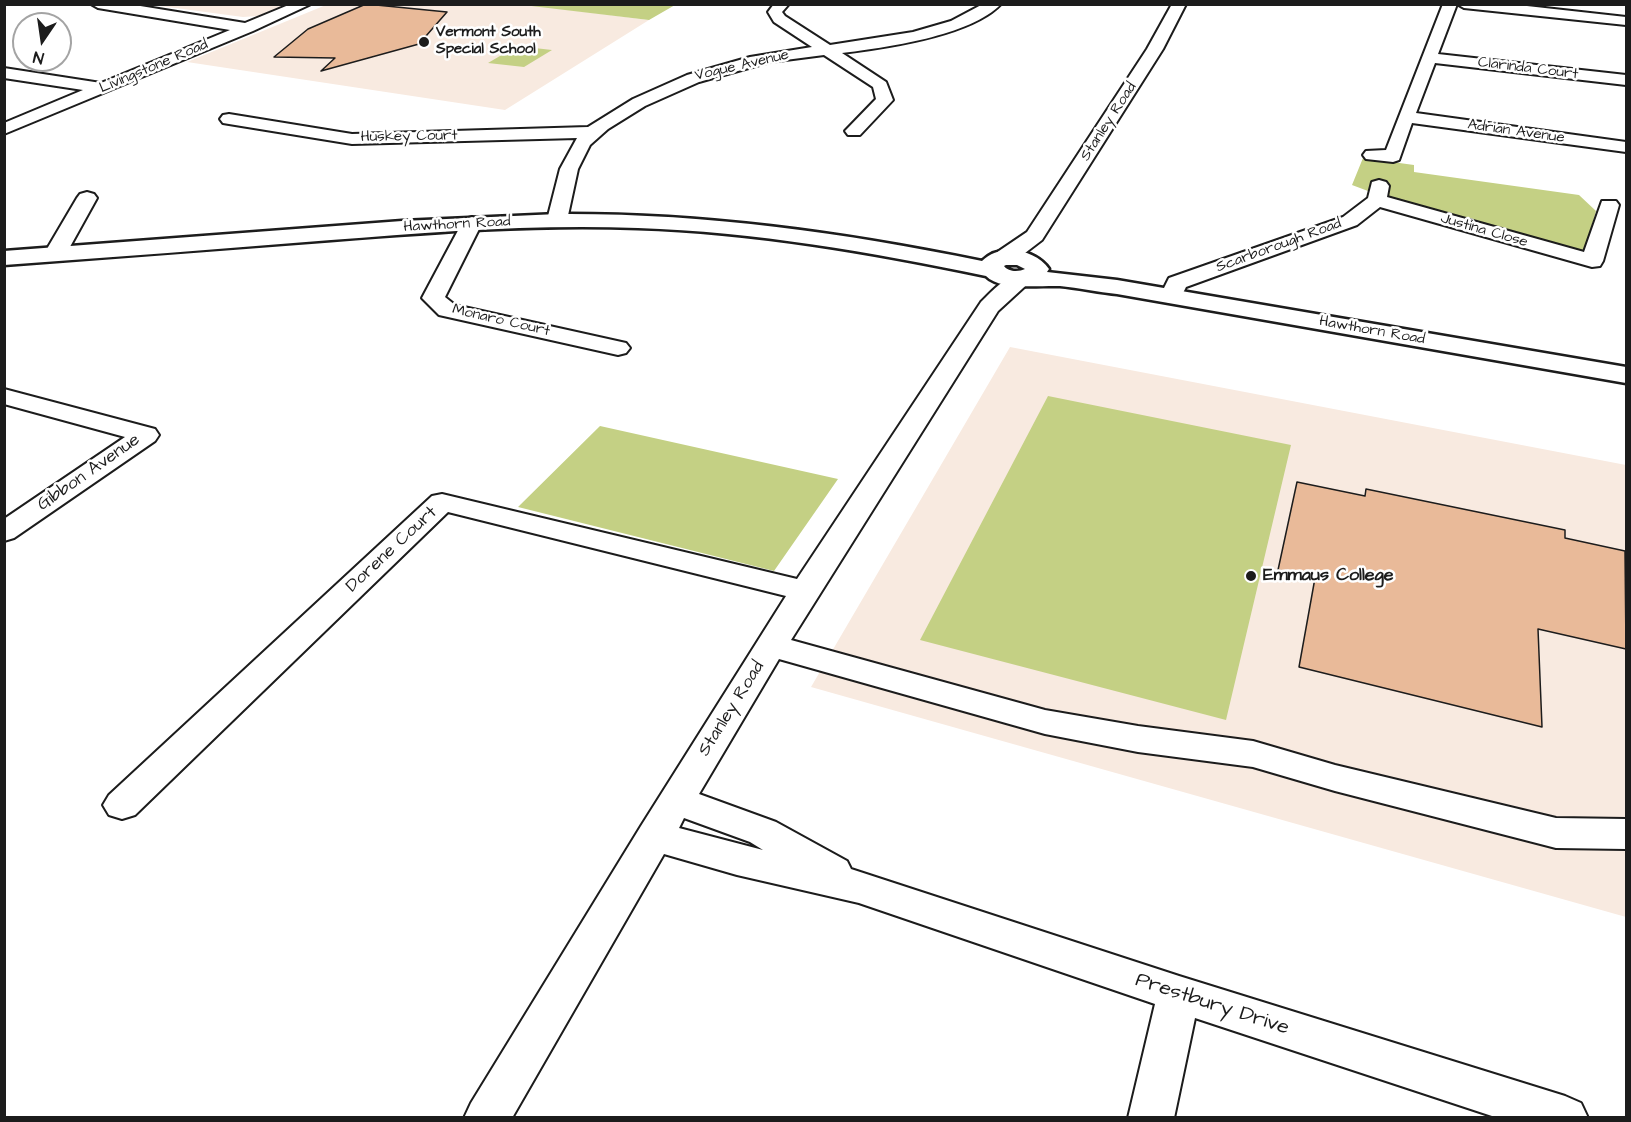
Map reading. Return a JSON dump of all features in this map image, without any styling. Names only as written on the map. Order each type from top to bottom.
[{"type":"main road","name":"Hawthorn Road","points":[[5,258],[472,223],[557,220],[712,225],[801,234],[998,265],[1003,276],[1028,269],[1117,287],[1626,375]]},
{"type":"street","points":[[98,4],[254,26]]},
{"type":"street","name":"Livingstone Road","points":[[4,129],[304,4]]},
{"type":"street","points":[[782,4],[775,12],[779,19],[880,85],[885,100],[854,131]]},
{"type":"street","name":"Vogue Avenue","points":[[557,220],[575,154],[591,132],[647,98],[679,82],[772,56],[907,38],[961,22],[994,4]]},
{"type":"street","name":"Stanley Road","points":[[989,307],[998,265],[1035,237],[1155,49],[1179,4]]},
{"type":"street","points":[[1372,155],[1393,156],[1450,4]]},
{"type":"street","points":[[1464,4],[1626,21]]},
{"type":"street","name":"Clarinda Court","points":[[1430,58],[1626,80]]},
{"type":"street","points":[[4,73],[103,88]]},
{"type":"street","name":"Adrian Avenue","points":[[1406,117],[1626,147]]},
{"type":"street","name":"Huskey Court","points":[[229,119],[352,139],[591,132]]},
{"type":"street","name":"Justina Close","points":[[1378,193],[1592,267],[1609,205]]},
{"type":"street","name":"Scarborough Road","points":[[1171,296],[1177,284],[1350,221],[1378,193]]},
{"type":"street","points":[[55,254],[87,198]]},
{"type":"street","name":"Monaro Court","points":[[472,223],[434,298],[447,310],[618,348]]},
{"type":"street","name":"Stanley Road","points":[[487,1118],[654,836],[805,591],[989,307],[1028,269],[1035,237]]},
{"type":"street","name":"Gibbon Avenue","points":[[4,396],[146,435],[4,532]]},
{"type":"street","name":"Dorene Court","points":[[122,805],[442,502],[805,591]]},
{"type":"street","points":[[772,646],[1045,722],[1138,739],[1253,754],[1335,778],[1556,833],[1623,840]]},
{"type":"street","name":"Prestbury Drive","points":[[676,800],[763,832],[860,887]]},
{"type":"street","name":"Prestbury Drive","points":[[654,836],[737,860],[860,887],[1179,994],[1565,1118]]},
{"type":"street","points":[[1151,1118],[1179,994]]},
{"type":"shaded area","points":[[284,4],[257,16],[243,17],[153,5]]},
{"type":"shaded area","name":"Vermont South Special School","points":[[523,4],[649,20],[505,110],[187,62],[326,5]]},
{"type":"shaded area","name":"Emmaus College","points":[[1010,347],[1626,465],[1626,917],[811,687]]},
{"type":"green space","points":[[523,5],[675,5],[649,20]]},
{"type":"green space","points":[[517,46],[552,50],[524,67],[488,63]]},
{"type":"green space","points":[[1363,158],[1414,165],[1414,172],[1579,195],[1596,211],[1583,256],[1400,203],[1352,185]]},
{"type":"green space","points":[[1048,396],[1291,445],[1226,720],[920,640]]},
{"type":"green space","points":[[600,426],[838,479],[774,571],[518,507]]},
{"type":"building","points":[[366,4],[447,12],[419,44],[321,71],[335,58],[274,57],[308,29]]},
{"type":"building","points":[[1297,482],[1365,496],[1366,489],[1565,530],[1565,538],[1625,551],[1626,649],[1538,629],[1542,727],[1299,667],[1315,578],[1278,570]]},
{"type":"place","name":"Vermont South Special School","points":[[424,42]]},
{"type":"place","name":"Emmaus College","points":[[1251,576]]}]
